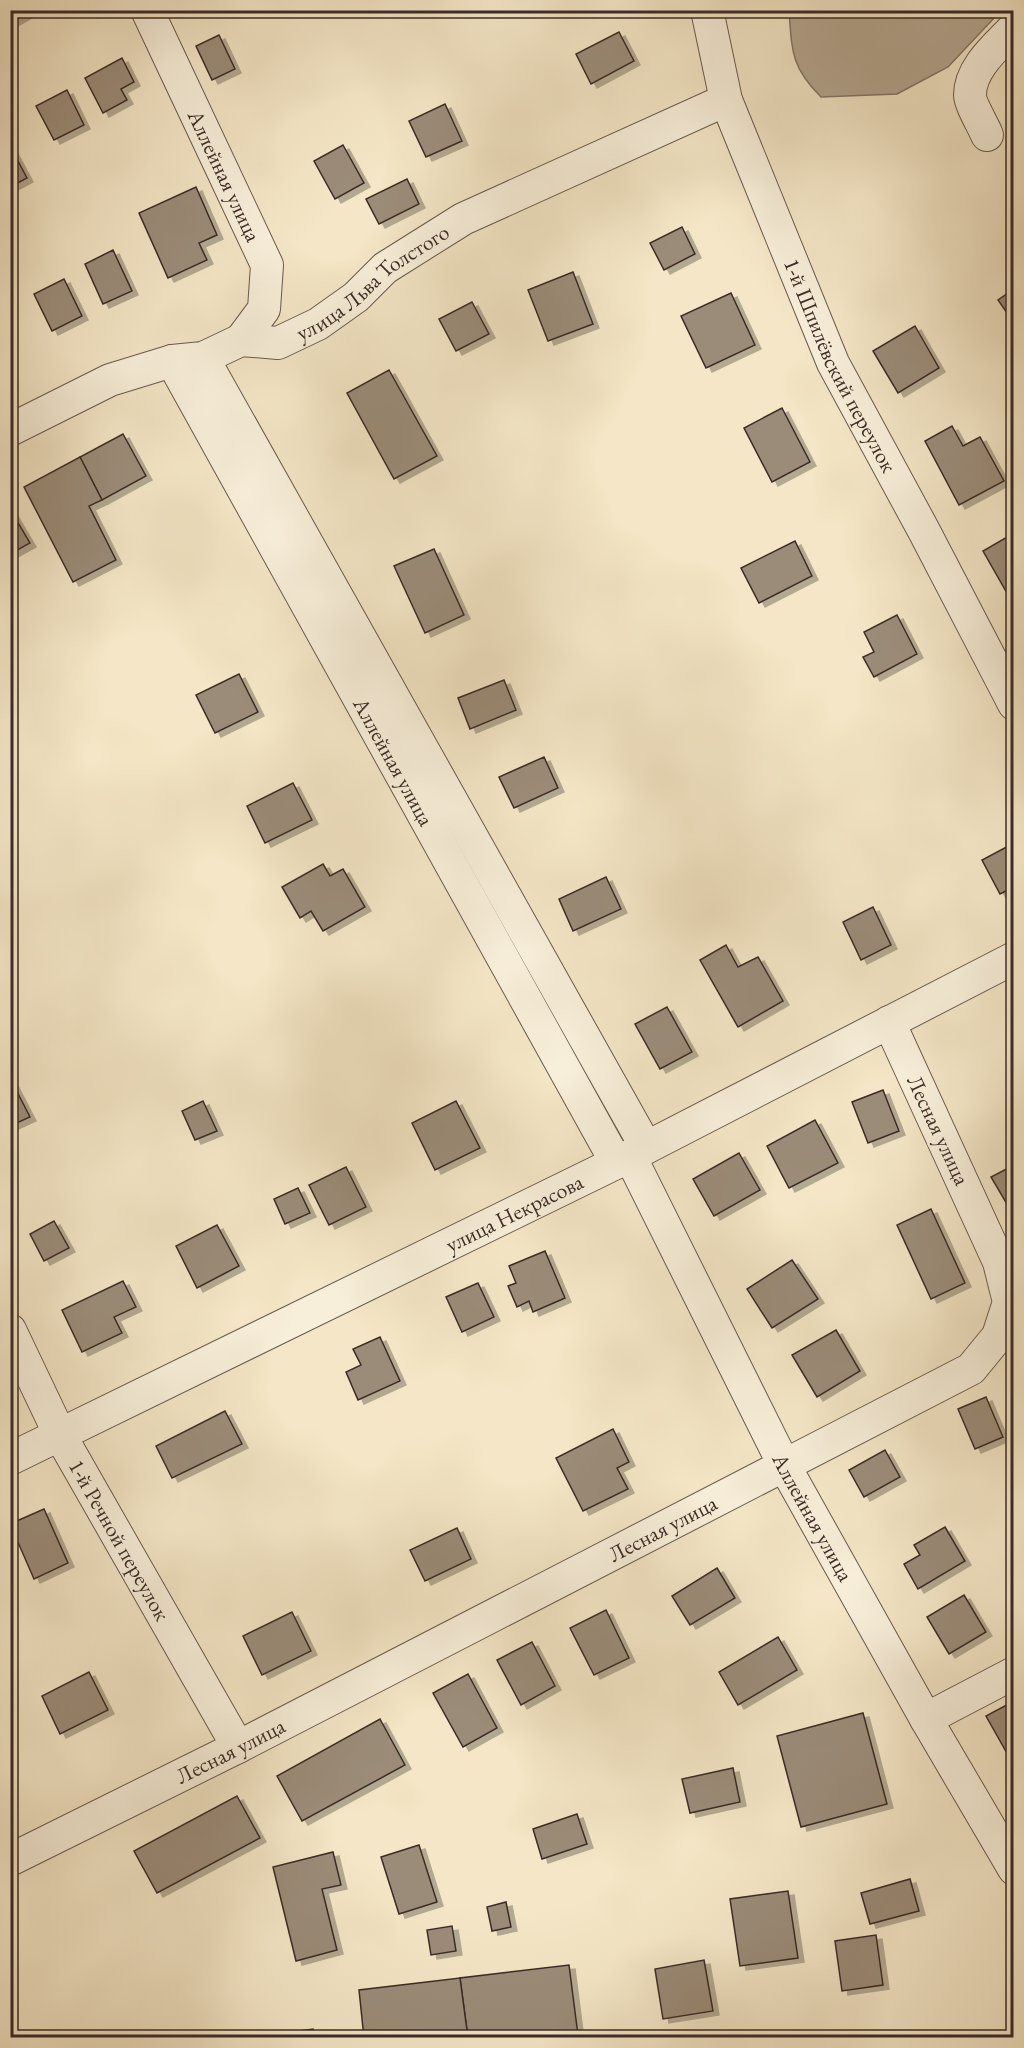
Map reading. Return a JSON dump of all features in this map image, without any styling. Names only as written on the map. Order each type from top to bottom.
[{"type":"street","name":"Аллейная улица","points":[[147,10],[267,265],[264,309],[242,340]]},
{"type":"street","name":"1-й Шпилёвский переулок","points":[[707,10],[726,100],[833,363],[1014,704]]},
{"type":"street","points":[[987,135],[970,96],[975,74],[995,47],[1014,28]]},
{"type":"street","name":"улица Льва Толстого","points":[[10,430],[110,380],[172,361],[203,358],[242,340],[278,343],[318,324],[356,297],[384,268],[463,219],[726,100]]},
{"type":"street","name":"Аллейная улица","points":[[203,358],[631,1155],[784,1465],[926,1719],[1014,1869]]},
{"type":"street","name":"Аллейная улица","points":[[172,361],[631,1155]]},
{"type":"street","name":"улица Некрасова","points":[[10,1459],[631,1155],[1014,958]]},
{"type":"street","name":"Лесная улица","points":[[10,1860],[238,1747],[971,1369],[998,1336],[1009,1302],[999,1262],[889,1022]]},
{"type":"street","name":"1-й Речной переулок","points":[[10,1330],[60,1436],[238,1747]]},
{"type":"street","points":[[926,1719],[1014,1673]]},
{"type":"shaded area","points":[[789,10],[998,11],[997,15],[948,67],[897,94],[821,97],[798,67],[791,37]]},
{"type":"building","points":[[10,10],[33,10],[10,23]]},
{"type":"building","points":[[619,32],[634,61],[591,84],[576,54]]},
{"type":"building","points":[[219,35],[235,69],[212,80],[196,46]]},
{"type":"building","points":[[122,58],[134,82],[121,89],[127,100],[103,113],[85,78]]},
{"type":"building","points":[[67,90],[84,125],[54,140],[36,106]]},
{"type":"building","points":[[445,104],[462,141],[426,157],[409,121]]},
{"type":"building","points":[[343,145],[364,183],[335,199],[314,161]]},
{"type":"building","points":[[10,146],[27,178],[10,187]]},
{"type":"building","points":[[407,179],[419,204],[379,224],[366,199]]},
{"type":"building","points":[[196,187],[217,235],[199,243],[207,260],[168,278],[139,213]]},
{"type":"building","points":[[682,227],[695,254],[664,270],[650,243]]},
{"type":"building","points":[[113,250],[132,291],[103,304],[85,264]]},
{"type":"building","points":[[573,272],[593,324],[548,341],[528,290]]},
{"type":"building","points":[[64,279],[82,316],[52,331],[34,294]]},
{"type":"building","points":[[1014,289],[1014,323],[998,300]]},
{"type":"building","points":[[731,293],[755,345],[706,368],[681,316]]},
{"type":"building","points":[[472,302],[489,334],[456,351],[439,319]]},
{"type":"building","points":[[915,326],[939,368],[898,393],[873,351]]},
{"type":"building","points":[[389,370],[437,456],[394,479],[347,393]]},
{"type":"building","points":[[782,408],[810,462],[772,482],[744,428]]},
{"type":"building","points":[[952,426],[963,446],[980,437],[1004,481],[959,505],[925,441]]},
{"type":"building","points":[[123,434],[146,476],[102,500],[80,457]]},
{"type":"building","points":[[80,457],[102,500],[89,506],[116,560],[73,582],[24,487]]},
{"type":"building","points":[[10,509],[30,543],[10,554]]},
{"type":"building","points":[[1014,533],[1014,599],[1011,600],[983,551]]},
{"type":"building","points":[[795,541],[812,576],[759,603],[741,568]]},
{"type":"building","points":[[434,549],[464,615],[425,633],[394,566]]},
{"type":"building","points":[[897,615],[917,654],[874,677],[863,657],[874,652],[864,632]]},
{"type":"building","points":[[239,674],[258,712],[215,733],[196,695]]},
{"type":"building","points":[[504,680],[516,710],[470,729],[458,698]]},
{"type":"building","points":[[544,757],[558,788],[514,808],[499,777]]},
{"type":"building","points":[[293,783],[312,820],[265,843],[247,806]]},
{"type":"building","points":[[1014,843],[1014,887],[1000,894],[982,860]]},
{"type":"building","points":[[323,864],[330,876],[343,869],[365,907],[323,931],[311,911],[300,918],[282,887]]},
{"type":"building","points":[[606,877],[621,909],[573,931],[559,899]]},
{"type":"building","points":[[873,907],[891,945],[861,960],[843,922]]},
{"type":"building","points":[[726,945],[738,967],[758,957],[783,1001],[738,1027],[700,960]]},
{"type":"building","points":[[667,1007],[692,1052],[660,1069],[635,1024]]},
{"type":"building","points":[[10,1078],[30,1117],[10,1126]]},
{"type":"building","points":[[883,1090],[899,1131],[868,1143],[852,1102]]},
{"type":"building","points":[[203,1101],[217,1131],[195,1140],[182,1111]]},
{"type":"building","points":[[456,1101],[480,1148],[435,1170],[412,1123]]},
{"type":"building","points":[[815,1120],[838,1163],[789,1188],[767,1146]]},
{"type":"building","points":[[739,1153],[760,1190],[714,1216],[693,1179]]},
{"type":"building","points":[[1014,1165],[1014,1216],[991,1177]]},
{"type":"building","points":[[346,1167],[366,1207],[329,1225],[309,1185]]},
{"type":"building","points":[[298,1188],[310,1213],[285,1224],[274,1199]]},
{"type":"building","points":[[931,1209],[965,1283],[931,1299],[897,1225]]},
{"type":"building","points":[[54,1221],[69,1248],[44,1261],[30,1234]]},
{"type":"building","points":[[217,1225],[239,1266],[197,1288],[176,1246]]},
{"type":"building","points":[[545,1251],[565,1298],[533,1312],[529,1301],[517,1307],[508,1286],[516,1283],[509,1266]]},
{"type":"building","points":[[792,1260],[818,1299],[772,1328],[747,1289]]},
{"type":"building","points":[[123,1281],[136,1307],[114,1317],[122,1333],[82,1352],[62,1310]]},
{"type":"building","points":[[478,1283],[494,1317],[462,1332],[446,1297]]},
{"type":"building","points":[[836,1330],[860,1371],[817,1397],[792,1355]]},
{"type":"building","points":[[380,1337],[400,1381],[358,1400],[346,1372],[361,1365],[353,1349]]},
{"type":"building","points":[[986,1397],[1003,1437],[975,1449],[958,1409]]},
{"type":"building","points":[[225,1411],[242,1444],[172,1478],[156,1446]]},
{"type":"building","points":[[613,1429],[629,1462],[617,1468],[628,1489],[583,1511],[556,1458]]},
{"type":"building","points":[[885,1450],[900,1477],[864,1497],[849,1470]]},
{"type":"building","points":[[44,1509],[68,1563],[34,1579],[10,1524]]},
{"type":"building","points":[[945,1527],[965,1561],[918,1589],[904,1564],[920,1555],[914,1545]]},
{"type":"building","points":[[457,1528],[471,1559],[425,1581],[410,1550]]},
{"type":"building","points":[[717,1568],[735,1598],[690,1625],[672,1596]]},
{"type":"building","points":[[964,1595],[986,1632],[949,1654],[927,1617]]},
{"type":"building","points":[[606,1610],[629,1658],[594,1675],[570,1628]]},
{"type":"building","points":[[292,1612],[311,1651],[262,1675],[243,1636]]},
{"type":"building","points":[[778,1637],[797,1670],[738,1705],[719,1672]]},
{"type":"building","points":[[532,1642],[555,1686],[521,1705],[497,1660]]},
{"type":"building","points":[[89,1672],[108,1710],[60,1734],[42,1696]]},
{"type":"building","points":[[468,1674],[497,1728],[463,1747],[433,1693]]},
{"type":"building","points":[[1014,1701],[1014,1752],[1008,1755],[986,1716]]},
{"type":"building","points":[[863,1713],[887,1804],[801,1827],[777,1736]]},
{"type":"building","points":[[380,1719],[405,1765],[302,1821],[277,1776]]},
{"type":"building","points":[[733,1768],[740,1802],[690,1813],[682,1779]]},
{"type":"building","points":[[237,1796],[260,1838],[157,1893],[134,1851]]},
{"type":"building","points":[[577,1814],[587,1844],[542,1859],[533,1829]]},
{"type":"building","points":[[419,1845],[437,1902],[399,1914],[381,1857]]},
{"type":"building","points":[[333,1852],[341,1885],[322,1889],[337,1950],[296,1961],[273,1867]]},
{"type":"building","points":[[910,1879],[919,1911],[870,1924],[861,1893]]},
{"type":"building","points":[[788,1891],[798,1958],[740,1966],[730,1899]]},
{"type":"building","points":[[506,1902],[511,1927],[492,1931],[487,1907]]},
{"type":"building","points":[[452,1926],[456,1951],[431,1955],[427,1930]]},
{"type":"building","points":[[876,1935],[883,1985],[842,1991],[835,1941]]},
{"type":"building","points":[[704,1960],[713,2011],[663,2019],[655,1969]]},
{"type":"building","points":[[569,1965],[578,2035],[560,2038],[468,2038],[460,1978]]},
{"type":"building","points":[[460,1978],[468,2038],[364,2038],[359,1990]]},
{"type":"building","points":[[313,2029],[314,2038],[249,2038]]}]
